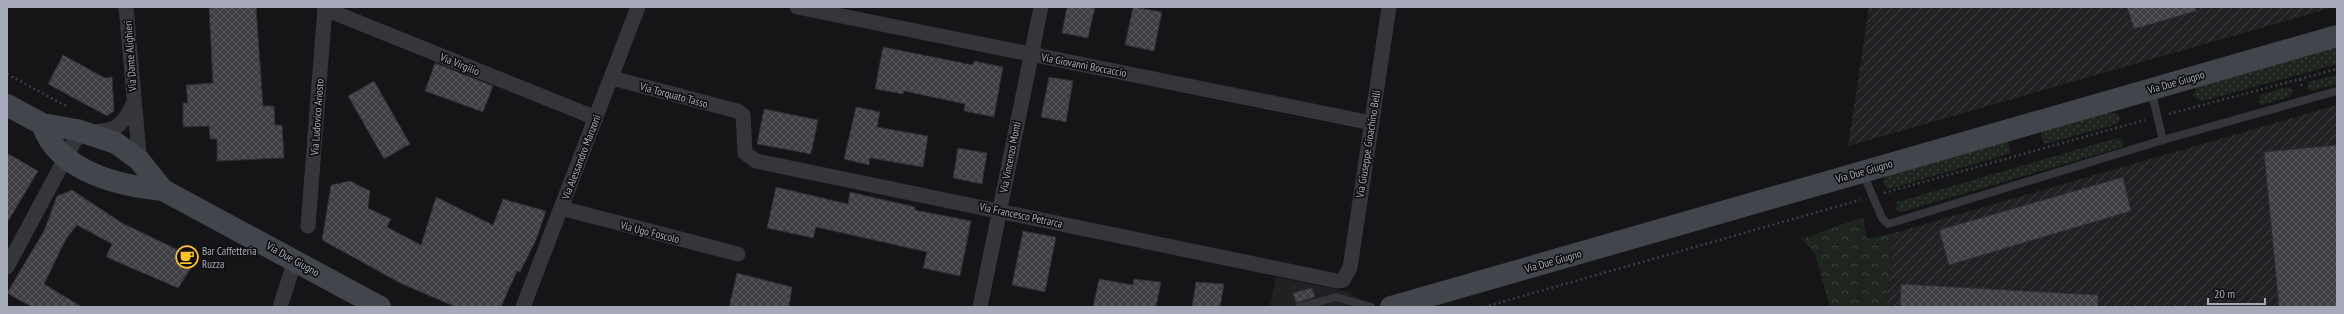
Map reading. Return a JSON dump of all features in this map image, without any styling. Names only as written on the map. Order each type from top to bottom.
[{"type":"main road","name":"Via Due Giugno","points":[[1391,307],[2337,36]]},
{"type":"main road","points":[[7,105],[42,124],[88,133],[116,143],[139,160],[163,190]]},
{"type":"main road","points":[[42,124],[50,140],[66,156],[91,173],[125,185],[163,190]]},
{"type":"main road","name":"Via Due Giugno","points":[[163,190],[380,307]]},
{"type":"street","name":"Via Dante Alighieri","points":[[125,185],[137,176],[139,160],[133,104],[126,7]]},
{"type":"street","name":"Via Alessandro Manzoni","points":[[523,307],[638,7]]},
{"type":"street","name":"Via Giovanni Boccaccio","points":[[797,7],[1372,123]]},
{"type":"street","name":"Via Vincenzo Monti","points":[[980,307],[1040,7]]},
{"type":"street","name":"Via Giuseppe Gioachino Belli","points":[[1343,280],[1350,268],[1389,7]]},
{"type":"street","name":"Via Virgilio","points":[[325,8],[596,118]]},
{"type":"street","name":"Via Ludovico Ariosto","points":[[308,226],[325,8]]},
{"type":"street","name":"Via Torquato Tasso","points":[[612,78],[737,111]]},
{"type":"street","name":"Via Dante Alighieri","points":[[7,266],[75,140],[88,133],[116,128],[126,120],[133,104]]},
{"type":"street","name":"Via Francesco Petrarca","points":[[737,111],[743,115],[745,123],[745,153],[756,161],[1000,210],[1330,282],[1343,280]]},
{"type":"street","name":"Via Ugo Foscolo","points":[[561,208],[738,254]]},
{"type":"street","points":[[280,307],[295,260]]},
{"type":"lane","points":[[2151,89],[2163,140]]},
{"type":"lane","points":[[1862,172],[1882,218],[1888,224],[2163,140],[2337,91]]},
{"type":"lane","points":[[1299,307],[1336,297],[1371,307]]},
{"type":"path","points":[[1484,307],[1873,196],[2337,69]]},
{"type":"path","points":[[7,74],[74,110]]},
{"type":"shaded area","points":[[1869,7],[2334,7],[1848,146]]},
{"type":"shaded area","points":[[2337,105],[2337,307],[1886,307],[1894,233]]},
{"type":"shaded area","points":[[1276,277],[1349,292],[1362,301],[1343,307],[1270,307]]},
{"type":"green space","points":[[2337,44],[2337,64],[2203,101],[2196,99],[2193,95],[2198,84]]},
{"type":"green space","points":[[2337,75],[2337,84],[2310,91],[2307,88],[2309,82]]},
{"type":"green space","points":[[2288,87],[2294,90],[2290,97],[2261,105],[2258,102],[2260,95]]},
{"type":"green space","points":[[2102,112],[2118,114],[2120,119],[2117,124],[2044,144],[2040,130]]},
{"type":"green space","points":[[2117,138],[2124,140],[2122,147],[1901,212],[1896,209],[1897,202]]},
{"type":"green space","points":[[2007,140],[2011,153],[1893,188],[1887,189],[1883,183],[1884,178],[1889,175]]},
{"type":"green space","points":[[1863,217],[1867,239],[1894,233],[1886,307],[1830,307],[1815,254],[1802,239]]},
{"type":"building","points":[[209,7],[256,7],[263,106],[274,106],[275,125],[282,125],[284,158],[217,161],[217,139],[210,139],[209,126],[183,127],[183,103],[188,103],[186,85],[213,83]]},
{"type":"building","points":[[1067,7],[1095,7],[1088,38],[1062,33]]},
{"type":"building","points":[[1133,7],[1162,12],[1154,51],[1125,45]]},
{"type":"building","points":[[2127,7],[2196,7],[2196,11],[2134,29]]},
{"type":"building","points":[[883,47],[973,65],[974,61],[1003,67],[994,117],[964,111],[965,104],[904,91],[903,94],[875,89]]},
{"type":"building","points":[[63,55],[105,78],[112,77],[114,111],[107,116],[48,84]]},
{"type":"building","points":[[435,63],[493,86],[483,112],[425,91]]},
{"type":"building","points":[[1049,77],[1073,81],[1066,122],[1041,117]]},
{"type":"building","points":[[374,81],[410,144],[384,159],[348,96]]},
{"type":"building","points":[[856,107],[880,112],[877,127],[928,136],[923,167],[870,158],[869,165],[844,159]]},
{"type":"building","points":[[764,109],[818,120],[811,154],[757,144]]},
{"type":"building","points":[[2337,145],[2337,307],[2279,307],[2264,152]]},
{"type":"building","points":[[958,148],[987,153],[982,184],[953,178]]},
{"type":"building","points":[[7,153],[38,171],[7,223]]},
{"type":"building","points":[[2123,177],[2131,211],[1949,265],[1939,230]]},
{"type":"building","points":[[350,181],[370,191],[368,208],[391,219],[387,227],[421,245],[436,197],[493,225],[503,199],[546,211],[536,240],[520,272],[517,271],[501,307],[456,307],[402,284],[322,240],[331,185]]},
{"type":"building","points":[[776,187],[848,204],[850,192],[915,207],[915,210],[971,221],[960,276],[923,268],[927,252],[816,227],[813,238],[767,228]]},
{"type":"building","points":[[72,190],[122,223],[197,259],[178,288],[106,257],[112,244],[77,225],[66,239],[44,284],[82,307],[32,307],[7,293],[44,231],[57,196]]},
{"type":"building","points":[[1023,231],[1056,237],[1045,292],[1012,285]]},
{"type":"building","points":[[737,273],[792,287],[789,307],[729,307]]},
{"type":"building","points":[[1099,279],[1133,285],[1134,279],[1161,282],[1156,307],[1093,307]]},
{"type":"building","points":[[1196,282],[1224,284],[1220,307],[1192,307]]},
{"type":"building","points":[[1901,284],[2098,295],[2098,307],[1900,307]]},
{"type":"building","points":[[1312,288],[1315,297],[1296,303],[1293,293]]},
{"type":"place","name":"Bar Caffetteria Ruzza","points":[[187,257]]}]
